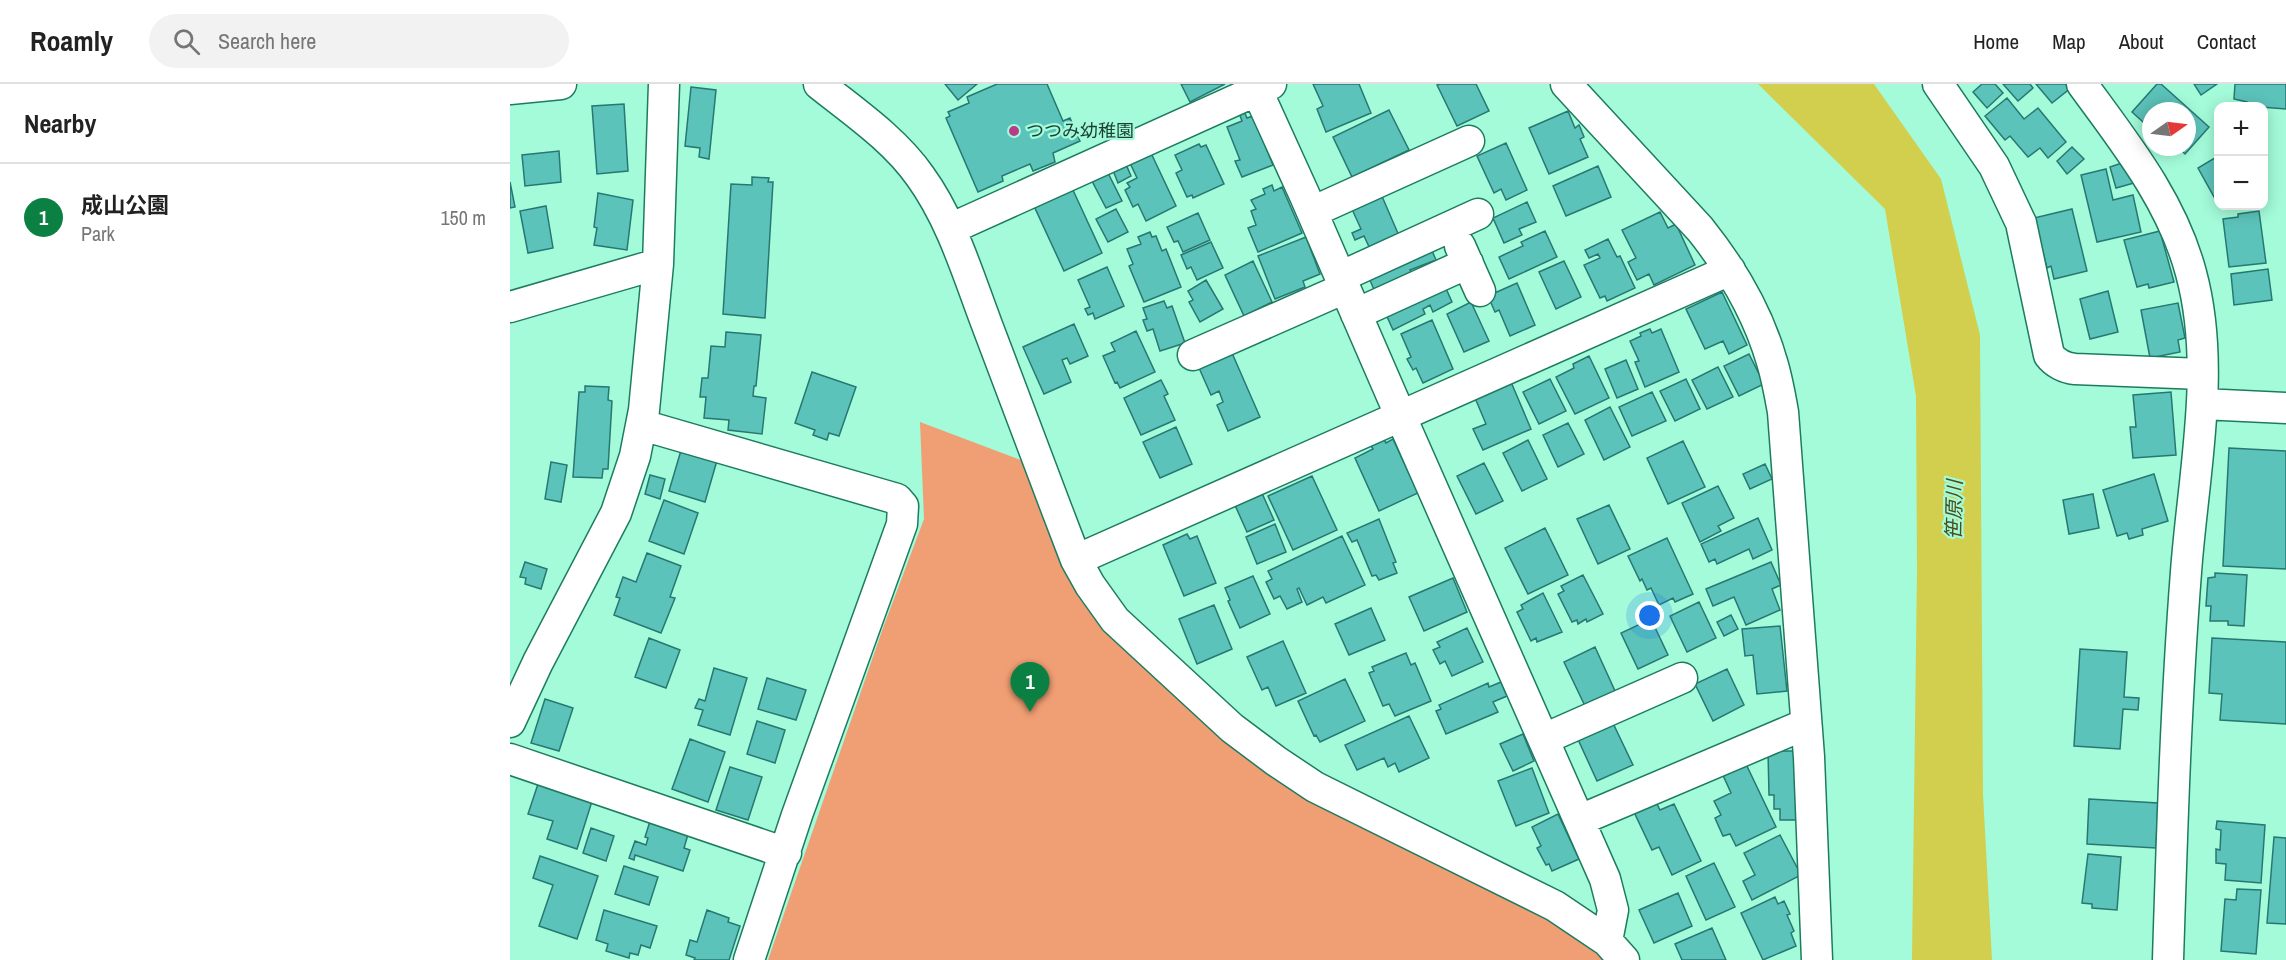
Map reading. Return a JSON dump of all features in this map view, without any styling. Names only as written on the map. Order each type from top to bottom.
[{"type":"street","points":[[510,89],[561,84]]},
{"type":"street","points":[[510,722],[538,662],[616,513],[635,456],[642,425],[658,264],[664,84]]},
{"type":"street","points":[[1566,84],[1700,229],[1749,301],[1772,362],[1783,412],[1809,757],[1817,960]]},
{"type":"street","points":[[1938,84],[1994,166],[2021,223],[2049,355],[2053,360],[2075,369],[2202,374]]},
{"type":"street","points":[[2082,84],[2146,173],[2176,228],[2191,272],[2200,315],[2202,404],[2183,614],[2170,859],[2168,960]]},
{"type":"street","points":[[950,229],[1261,86],[1347,293],[1580,820],[1611,897],[1615,951]]},
{"type":"street","points":[[836,89],[920,175],[936,201],[950,229],[1076,560],[1090,585],[1115,620],[1232,728],[1276,761],[1316,787],[1555,906],[1615,951]]},
{"type":"street","points":[[1312,212],[1469,141]]},
{"type":"street","points":[[1347,293],[1479,214]]},
{"type":"street","points":[[1193,355],[1462,250],[1480,291]]},
{"type":"street","points":[[510,307],[658,264]]},
{"type":"street","points":[[1076,560],[1730,270]]},
{"type":"street","points":[[2202,404],[2286,408]]},
{"type":"street","points":[[642,425],[897,499],[903,506],[902,524],[797,814],[749,960]]},
{"type":"street","points":[[1544,739],[1682,678]]},
{"type":"street","points":[[1580,820],[1806,724]]},
{"type":"street","points":[[510,759],[786,853]]},
{"type":"shaded area","points":[[920,422],[1023,461],[1082,602],[1300,796],[1536,910],[1605,960],[768,960],[883,628],[924,519]]},
{"type":"water","name":"笹原川","points":[[1758,84],[1874,84],[1941,179],[1980,335],[1983,794],[1992,960],[1912,960],[1917,568],[1916,396],[1885,209]]},
{"type":"building","points":[[945,84],[977,84],[958,100]]},
{"type":"building","name":"つつみ幼稚園","points":[[997,84],[1047,84],[1063,121],[1070,118],[1080,141],[1053,153],[1055,162],[1033,171],[1030,164],[1002,176],[1003,181],[978,192],[946,118],[950,116],[948,112],[969,103],[967,97]]},
{"type":"building","points":[[1181,84],[1225,84],[1190,102]]},
{"type":"building","points":[[1313,84],[1359,84],[1371,113],[1326,132],[1317,109],[1323,106]]},
{"type":"building","points":[[1476,84],[1489,111],[1457,126],[1437,85]]},
{"type":"building","points":[[1982,84],[1995,84],[2003,93],[1987,108],[1973,92]]},
{"type":"building","points":[[2003,84],[2030,84],[2033,88],[2018,101]]},
{"type":"building","points":[[2036,84],[2070,84],[2072,87],[2052,103]]},
{"type":"building","points":[[2157,84],[2161,84],[2181,102],[2142,102],[2142,121],[2132,112]]},
{"type":"building","points":[[2194,84],[2217,84],[2201,95]]},
{"type":"building","points":[[2235,84],[2286,84],[2286,109],[2268,108],[2268,102],[2247,102],[2234,99]]},
{"type":"building","points":[[691,87],[716,90],[709,159],[699,157],[700,148],[685,146]]},
{"type":"building","points":[[2007,98],[2024,119],[2038,108],[2066,142],[2048,158],[2040,148],[2028,157],[2010,136],[2005,140],[1985,116]]},
{"type":"building","points":[[624,104],[628,171],[597,174],[592,106]]},
{"type":"building","points":[[1389,110],[1409,150],[1352,177],[1333,137]]},
{"type":"building","points":[[1244,111],[1247,118],[1253,116],[1273,165],[1242,177],[1235,161],[1240,160],[1227,127],[1242,121],[1239,113]]},
{"type":"building","points":[[1568,111],[1575,128],[1579,125],[1580,127],[1584,137],[1580,139],[1588,157],[1549,174],[1529,128]]},
{"type":"building","points":[[2196,115],[2209,127],[2196,142]]},
{"type":"building","points":[[1506,143],[1527,190],[1506,200],[1501,189],[1494,193],[1477,156]]},
{"type":"building","points":[[1199,144],[1201,147],[1206,145],[1224,184],[1193,198],[1192,195],[1187,197],[1176,173],[1182,170],[1175,155]]},
{"type":"building","points":[[2072,147],[2084,159],[2067,174],[2057,161]]},
{"type":"building","points":[[559,151],[561,182],[525,186],[522,155]]},
{"type":"building","points":[[1151,153],[1176,206],[1146,221],[1138,204],[1133,207],[1125,190],[1130,187],[1127,183],[1137,178],[1130,163]]},
{"type":"building","points":[[2214,158],[2214,197],[2198,168]]},
{"type":"building","points":[[2128,161],[2141,181],[2116,188],[2110,167]]},
{"type":"building","points":[[1125,162],[1131,176],[1118,183],[1112,168]]},
{"type":"building","points":[[1598,166],[1611,197],[1566,216],[1553,186]]},
{"type":"building","points":[[2106,169],[2113,200],[2133,195],[2141,232],[2097,242],[2081,175]]},
{"type":"building","points":[[1108,173],[1122,201],[1106,208],[1092,181]]},
{"type":"building","points":[[752,177],[769,178],[768,182],[773,182],[765,318],[723,314],[731,184],[752,185]]},
{"type":"building","points":[[510,182],[515,207],[510,208]]},
{"type":"building","points":[[1272,185],[1274,191],[1282,187],[1302,233],[1258,252],[1248,228],[1256,225],[1251,211],[1256,209],[1251,200],[1265,194],[1263,189]]},
{"type":"building","points":[[1072,188],[1102,253],[1064,271],[1034,206]]},
{"type":"building","points":[[598,193],[633,200],[627,250],[594,245]]},
{"type":"building","points":[[1381,194],[1400,238],[1371,251],[1364,236],[1355,240],[1352,233],[1361,229],[1351,207]]},
{"type":"building","points":[[1527,202],[1536,222],[1519,229],[1522,235],[1504,243],[1493,218]]},
{"type":"building","points":[[546,206],[553,248],[528,253],[520,211]]},
{"type":"building","points":[[1116,209],[1128,232],[1108,242],[1096,219]]},
{"type":"building","points":[[2072,209],[2087,271],[2054,279],[2051,266],[2047,268],[2034,218]]},
{"type":"building","points":[[2259,211],[2266,263],[2229,267],[2223,219]]},
{"type":"building","points":[[1660,212],[1668,228],[1676,224],[1695,265],[1654,285],[1649,274],[1637,280],[1628,262],[1636,258],[1622,230]]},
{"type":"building","points":[[1198,213],[1210,240],[1183,252],[1178,241],[1174,242],[1167,227]]},
{"type":"building","points":[[1545,231],[1557,257],[1509,279],[1499,257],[1523,246],[1521,242]]},
{"type":"building","points":[[2160,231],[2174,282],[2149,288],[2148,284],[2137,287],[2124,240]]},
{"type":"building","points":[[1150,232],[1152,237],[1156,236],[1162,251],[1166,249],[1181,287],[1144,302],[1129,266],[1133,264],[1127,249],[1141,244],[1138,237]]},
{"type":"building","points":[[1306,237],[1320,274],[1303,281],[1305,287],[1275,299],[1258,256]]},
{"type":"building","points":[[1608,239],[1617,257],[1620,256],[1635,288],[1607,301],[1605,296],[1600,298],[1584,265],[1600,258],[1598,254],[1589,258],[1585,250]]},
{"type":"building","points":[[1211,242],[1223,268],[1197,280],[1191,267],[1187,269],[1181,255]]},
{"type":"building","points":[[1430,246],[1436,260],[1410,270],[1413,276],[1375,292],[1366,271],[1397,258],[1401,266],[1410,262],[1408,256]]},
{"type":"building","points":[[1253,261],[1272,302],[1244,316],[1225,275]]},
{"type":"building","points":[[1564,261],[1581,297],[1556,309],[1539,272]]},
{"type":"building","points":[[1107,267],[1124,306],[1095,319],[1093,313],[1088,315],[1085,309],[1090,307],[1078,280]]},
{"type":"building","points":[[2268,269],[2272,300],[2234,305],[2231,274]]},
{"type":"building","points":[[1206,280],[1223,309],[1200,322],[1189,302],[1193,300],[1188,291]]},
{"type":"building","points":[[1517,283],[1535,325],[1510,336],[1499,310],[1495,312],[1488,296]]},
{"type":"building","points":[[1444,284],[1452,302],[1433,312],[1430,305],[1423,309],[1425,314],[1393,330],[1385,312]]},
{"type":"building","points":[[2108,291],[2118,332],[2090,339],[2080,299]]},
{"type":"building","points":[[1722,292],[1747,345],[1729,354],[1723,341],[1705,349],[1686,309]]},
{"type":"building","points":[[1164,301],[1167,308],[1172,306],[1185,343],[1160,351],[1153,329],[1147,331],[1143,320],[1147,319],[1143,308]]},
{"type":"building","points":[[1471,302],[1489,341],[1464,352],[1447,314]]},
{"type":"building","points":[[2178,303],[2185,338],[2178,340],[2180,352],[2150,358],[2141,310]]},
{"type":"building","points":[[1432,320],[1453,369],[1423,383],[1416,368],[1413,370],[1407,359],[1411,357],[1401,334]]},
{"type":"building","points":[[1074,324],[1088,356],[1070,364],[1067,358],[1062,360],[1071,382],[1044,394],[1023,347]]},
{"type":"building","points":[[1650,329],[1652,333],[1661,329],[1679,372],[1645,387],[1635,362],[1639,361],[1630,341]]},
{"type":"building","points":[[1136,331],[1155,372],[1120,388],[1117,382],[1115,383],[1103,356],[1115,351],[1111,343]]},
{"type":"building","points":[[726,332],[761,335],[753,396],[766,398],[762,434],[728,430],[729,420],[704,418],[706,397],[700,397],[702,378],[708,378],[711,346],[725,347]]},
{"type":"building","points":[[1232,353],[1260,417],[1228,431],[1217,405],[1223,402],[1219,391],[1211,395],[1199,368]]},
{"type":"building","points":[[1749,354],[1764,384],[1739,396],[1724,366]]},
{"type":"building","points":[[1589,356],[1609,398],[1575,414],[1556,377],[1574,368],[1573,364]]},
{"type":"building","points":[[1626,360],[1638,389],[1617,398],[1605,369]]},
{"type":"building","points":[[1718,367],[1733,397],[1707,409],[1692,380]]},
{"type":"building","points":[[812,372],[856,387],[839,436],[829,433],[827,440],[813,435],[815,430],[795,423]]},
{"type":"building","points":[[1550,379],[1566,411],[1539,424],[1523,392]]},
{"type":"building","points":[[1686,379],[1700,409],[1675,421],[1660,391]]},
{"type":"building","points":[[1161,380],[1168,394],[1164,396],[1175,420],[1141,435],[1124,398]]},
{"type":"building","points":[[1511,382],[1531,429],[1483,450],[1473,429],[1486,424],[1475,398]]},
{"type":"building","points":[[585,386],[609,387],[608,400],[612,401],[608,469],[603,469],[602,478],[573,477],[579,392],[585,392]]},
{"type":"building","points":[[1652,392],[1666,421],[1632,436],[1619,407]]},
{"type":"building","points":[[2171,392],[2176,455],[2133,458],[2130,427],[2136,427],[2133,395]]},
{"type":"building","points":[[1610,407],[1630,447],[1604,460],[1585,420]]},
{"type":"building","points":[[1568,423],[1584,454],[1558,467],[1543,435]]},
{"type":"building","points":[[1176,427],[1192,464],[1160,478],[1143,442]]},
{"type":"building","points":[[1383,438],[1386,443],[1393,439],[1418,493],[1379,511],[1355,458],[1373,449],[1370,444]]},
{"type":"building","points":[[1528,440],[1547,479],[1522,491],[1503,453]]},
{"type":"building","points":[[1683,441],[1705,487],[1668,504],[1647,458]]},
{"type":"building","points":[[682,447],[718,457],[705,502],[669,491]]},
{"type":"building","points":[[2229,448],[2286,451],[2286,569],[2223,566]]},
{"type":"building","points":[[551,462],[567,465],[561,502],[545,499]]},
{"type":"building","points":[[1484,463],[1503,501],[1476,514],[1457,476]]},
{"type":"building","points":[[1765,464],[1772,479],[1750,489],[1743,474]]},
{"type":"building","points":[[2154,474],[2168,521],[2142,529],[2143,535],[2129,539],[2127,533],[2117,536],[2103,490]]},
{"type":"building","points":[[650,475],[665,479],[660,499],[645,494]]},
{"type":"building","points":[[1312,476],[1337,530],[1293,550],[1268,496]]},
{"type":"building","points":[[1718,486],[1734,518],[1718,526],[1721,531],[1700,542],[1682,503]]},
{"type":"building","points":[[1261,491],[1274,520],[1247,532],[1234,503]]},
{"type":"building","points":[[2093,494],[2099,528],[2069,534],[2063,500]]},
{"type":"building","points":[[664,500],[698,513],[684,554],[649,541]]},
{"type":"building","points":[[1609,505],[1630,549],[1598,564],[1577,519]]},
{"type":"building","points":[[1758,518],[1772,550],[1753,559],[1749,549],[1717,564],[1715,559],[1709,562],[1701,544]]},
{"type":"building","points":[[1379,519],[1396,562],[1393,563],[1397,573],[1379,580],[1376,575],[1372,576],[1357,540],[1352,542],[1347,533]]},
{"type":"building","points":[[1275,524],[1286,552],[1257,564],[1246,537]]},
{"type":"building","points":[[1545,528],[1568,575],[1528,594],[1505,548]]},
{"type":"building","points":[[1187,534],[1190,539],[1197,536],[1216,583],[1184,596],[1163,545]]},
{"type":"building","points":[[1342,536],[1365,585],[1326,603],[1323,597],[1307,605],[1299,588],[1297,589],[1302,602],[1287,609],[1280,596],[1274,599],[1266,582],[1272,579],[1268,571]]},
{"type":"building","points":[[1667,538],[1693,594],[1675,602],[1673,598],[1659,605],[1651,588],[1647,590],[1642,579],[1640,581],[1628,556]]},
{"type":"building","points":[[647,553],[681,566],[670,597],[675,598],[661,633],[614,615],[620,598],[616,597],[623,577],[636,582]]},
{"type":"building","points":[[525,562],[547,569],[541,589],[525,584],[526,578],[520,577]]},
{"type":"building","points":[[1771,562],[1781,585],[1772,589],[1780,610],[1746,625],[1734,597],[1713,606],[1706,589]]},
{"type":"building","points":[[2215,573],[2247,575],[2244,626],[2228,625],[2228,621],[2210,621],[2211,606],[2206,606],[2208,578],[2215,577]]},
{"type":"building","points":[[1583,575],[1603,614],[1578,624],[1577,620],[1572,622],[1558,594],[1564,591],[1561,586]]},
{"type":"building","points":[[1253,576],[1270,614],[1240,628],[1225,588]]},
{"type":"building","points":[[1453,578],[1467,612],[1424,631],[1409,597]]},
{"type":"building","points":[[1543,593],[1562,632],[1537,642],[1536,638],[1531,641],[1517,612],[1523,609],[1521,605]]},
{"type":"building","points":[[1699,602],[1716,638],[1687,652],[1670,616]]},
{"type":"building","points":[[1214,605],[1232,649],[1197,664],[1179,619]]},
{"type":"building","points":[[1371,608],[1385,640],[1349,655],[1335,624]]},
{"type":"building","points":[[1731,615],[1738,629],[1724,636],[1717,622]]},
{"type":"building","points":[[1651,619],[1668,655],[1638,669],[1621,633]]},
{"type":"building","points":[[1780,626],[1787,691],[1757,694],[1753,655],[1745,656],[1742,629]]},
{"type":"building","points":[[1467,628],[1483,662],[1452,676],[1445,661],[1440,664],[1433,650],[1440,647],[1437,642]]},
{"type":"building","points":[[649,638],[680,650],[666,688],[635,677]]},
{"type":"building","points":[[2212,638],[2286,642],[2286,724],[2220,720],[2222,694],[2209,693]]},
{"type":"building","points":[[1283,641],[1306,693],[1276,706],[1268,687],[1262,690],[1247,657]]},
{"type":"building","points":[[1595,647],[1615,691],[1585,706],[1564,662]]},
{"type":"building","points":[[2080,649],[2127,652],[2124,697],[2139,698],[2138,710],[2123,709],[2120,749],[2074,746]]},
{"type":"building","points":[[1406,653],[1411,665],[1415,663],[1431,701],[1395,716],[1389,704],[1383,706],[1369,673],[1374,671],[1372,667]]},
{"type":"building","points":[[714,668],[747,678],[730,735],[698,725],[703,710],[695,708],[699,699],[705,701]]},
{"type":"building","points":[[1727,669],[1744,705],[1713,721],[1695,684]]},
{"type":"building","points":[[767,678],[806,690],[796,720],[758,709]]},
{"type":"building","points":[[1345,679],[1365,721],[1320,742],[1316,735],[1314,736],[1298,701]]},
{"type":"building","points":[[1501,682],[1507,696],[1493,702],[1498,712],[1446,734],[1436,711],[1441,709],[1439,705],[1488,683],[1489,687]]},
{"type":"building","points":[[545,699],[573,708],[559,751],[531,743]]},
{"type":"building","points":[[1409,716],[1429,758],[1399,772],[1395,763],[1388,767],[1384,758],[1357,770],[1345,745]]},
{"type":"building","points":[[1611,719],[1633,765],[1597,781],[1576,735]]},
{"type":"building","points":[[757,721],[785,730],[775,763],[747,754]]},
{"type":"building","points":[[1523,734],[1534,761],[1513,771],[1500,744]]},
{"type":"building","points":[[690,739],[725,752],[708,802],[672,789]]},
{"type":"building","points":[[1768,751],[1796,751],[1797,820],[1780,820],[1780,809],[1774,809],[1774,795],[1769,795]]},
{"type":"building","points":[[1745,762],[1776,827],[1736,846],[1730,834],[1723,836],[1715,818],[1721,815],[1714,801],[1731,793],[1722,773]]},
{"type":"building","points":[[730,767],[762,777],[748,820],[716,810]]},
{"type":"building","points":[[1532,768],[1549,813],[1516,826],[1498,781]]},
{"type":"building","points":[[539,781],[593,798],[577,849],[547,839],[553,821],[528,814]]},
{"type":"building","points":[[2089,799],[2158,803],[2156,848],[2087,844]]},
{"type":"building","points":[[1656,802],[1660,810],[1674,804],[1701,861],[1672,875],[1659,847],[1652,850],[1634,812]]},
{"type":"building","points":[[1558,814],[1579,859],[1552,871],[1537,848],[1541,846],[1532,827]]},
{"type":"building","points":[[651,818],[689,831],[684,848],[690,850],[683,871],[635,855],[634,860],[629,858],[635,841],[646,845],[648,838],[645,837]]},
{"type":"building","points":[[2217,821],[2265,825],[2261,883],[2225,880],[2226,864],[2216,863],[2216,849],[2220,850],[2221,830],[2216,829]]},
{"type":"building","points":[[591,828],[614,836],[606,861],[583,853]]},
{"type":"building","points":[[1780,835],[1801,875],[1752,900],[1743,881],[1755,875],[1744,853]]},
{"type":"building","points":[[2274,837],[2286,838],[2286,924],[2267,923]]},
{"type":"building","points":[[2088,854],[2121,857],[2117,910],[2092,908],[2092,904],[2082,903]]},
{"type":"building","points":[[540,856],[598,876],[577,939],[539,926],[553,885],[533,878]]},
{"type":"building","points":[[1714,863],[1735,907],[1706,920],[1686,876]]},
{"type":"building","points":[[624,866],[658,877],[649,905],[615,894]]},
{"type":"building","points":[[2237,889],[2261,890],[2256,954],[2221,951],[2225,899],[2236,900]]},
{"type":"building","points":[[1678,893],[1692,926],[1654,943],[1639,910]]},
{"type":"building","points":[[1775,897],[1778,904],[1784,901],[1790,914],[1787,915],[1794,931],[1791,933],[1796,946],[1763,960],[1741,913]]},
{"type":"building","points":[[604,910],[657,926],[650,948],[641,945],[638,955],[630,953],[629,958],[606,951],[608,944],[596,940]]},
{"type":"building","points":[[707,910],[729,918],[728,922],[740,926],[729,960],[694,960],[695,958],[686,955],[690,940],[697,942]]},
{"type":"building","points":[[1712,928],[1726,960],[1682,960],[1675,944]]},
{"type":"place","name":"つつみ幼稚園","points":[[1014,131]]},
{"type":"place","name":"成山公園","points":[[1030,712]]}]
